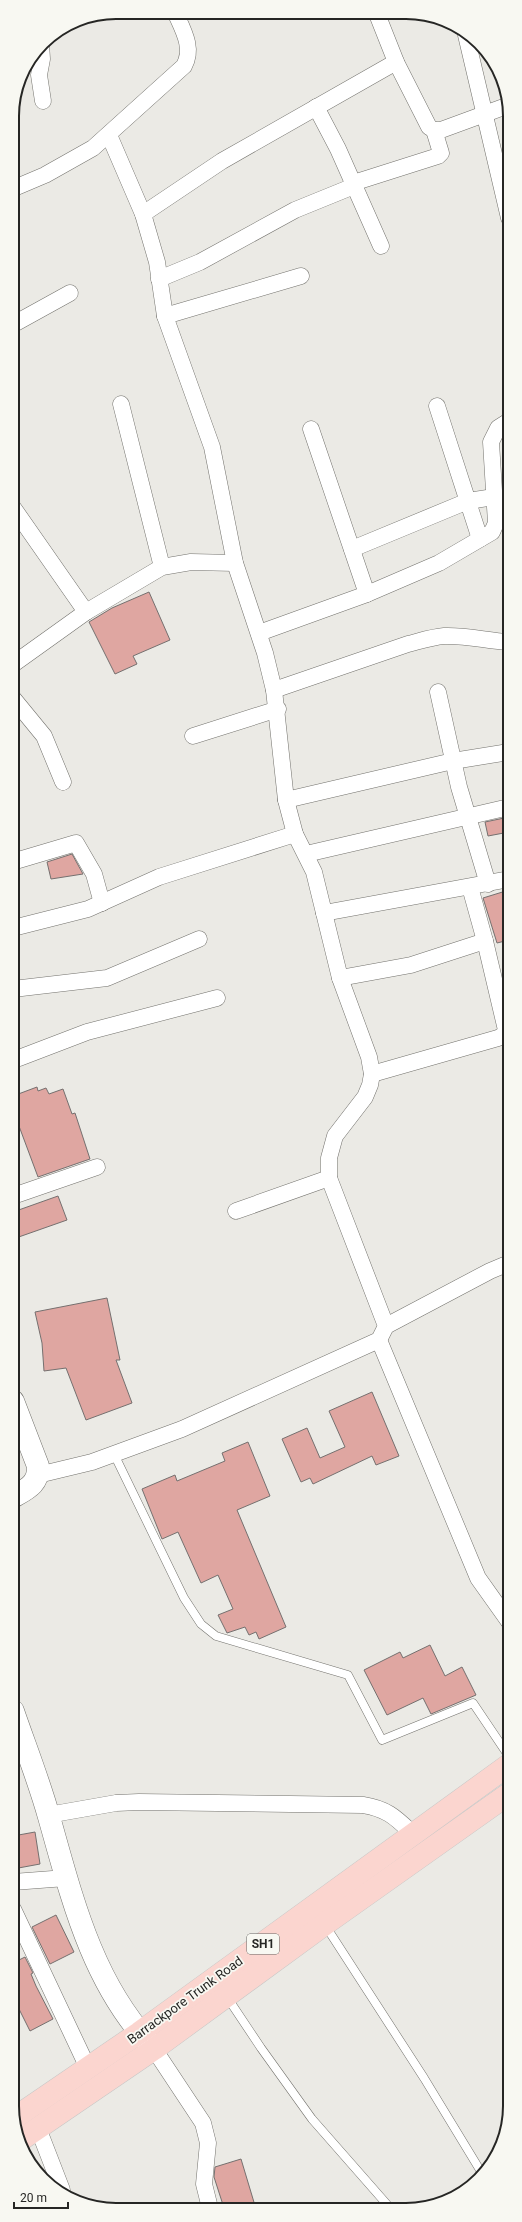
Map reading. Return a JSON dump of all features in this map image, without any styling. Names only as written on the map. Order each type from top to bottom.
[{"type":"main road","name":"Barrackpore Trunk Road","points":[[20,2115],[139,2033],[503,1769]]},
{"type":"main road","name":"Barrackpore Trunk Road","points":[[24,2138],[154,2049],[325,1924],[503,1798]]},
{"type":"street","points":[[19,186],[76,158],[109,135],[177,73],[188,59],[187,39],[178,19]]},
{"type":"street","points":[[379,19],[396,62],[429,127],[434,130],[441,130],[502,107]]},
{"type":"street","points":[[467,41],[503,193]]},
{"type":"street","points":[[42,54],[39,75],[43,101]]},
{"type":"street","points":[[143,214],[222,161],[396,62]]},
{"type":"street","points":[[316,108],[354,184],[381,246]]},
{"type":"street","points":[[159,279],[200,262],[295,210],[354,184],[438,156],[441,153],[434,130]]},
{"type":"street","points":[[109,135],[143,214],[159,279],[165,316],[212,447],[236,563],[259,633],[278,709],[281,768],[286,800],[295,834],[314,872],[340,978],[369,1057],[372,1074],[365,1097],[335,1136],[329,1158],[329,1178],[382,1333],[478,1578],[503,1613]]},
{"type":"street","points":[[165,316],[301,276]]},
{"type":"street","points":[[19,321],[70,293]]},
{"type":"street","points":[[121,404],[162,567]]},
{"type":"street","points":[[438,406],[480,539]]},
{"type":"street","points":[[259,633],[367,594],[439,562],[480,539],[495,528],[492,442],[498,428],[503,425]]},
{"type":"street","points":[[311,429],[367,594]]},
{"type":"street","points":[[352,549],[468,501],[494,497]]},
{"type":"street","points":[[19,516],[86,612]]},
{"type":"street","points":[[19,660],[86,612],[162,567],[191,562],[236,563]]},
{"type":"street","points":[[274,690],[408,644],[430,638],[444,636],[503,641]]},
{"type":"street","points":[[438,692],[453,762],[488,884]]},
{"type":"street","points":[[19,706],[44,736],[63,782]]},
{"type":"street","points":[[193,736],[278,709]]},
{"type":"street","points":[[286,800],[453,762],[503,753]]},
{"type":"street","points":[[306,854],[503,808]]},
{"type":"street","points":[[19,926],[88,909],[159,877],[295,834]]},
{"type":"street","points":[[19,860],[76,843],[94,874],[102,904]]},
{"type":"street","points":[[324,913],[503,880]]},
{"type":"street","points":[[470,887],[503,1011]]},
{"type":"street","points":[[19,988],[107,978],[199,939]]},
{"type":"street","points":[[340,978],[410,965],[485,941]]},
{"type":"street","points":[[19,1058],[87,1032],[217,998]]},
{"type":"street","points":[[372,1074],[503,1035]]},
{"type":"street","points":[[19,1194],[97,1167]]},
{"type":"street","points":[[236,1211],[329,1178]]},
{"type":"street","points":[[38,1475],[92,1462],[182,1429],[382,1333],[490,1271],[503,1266]]},
{"type":"street","points":[[19,1417],[38,1466],[38,1475],[30,1487],[19,1493]]},
{"type":"street","points":[[19,1728],[48,1815],[66,1878],[88,1945],[106,1983],[139,2033],[154,2049],[203,2123],[208,2143],[204,2184],[209,2203]]},
{"type":"street","points":[[48,1815],[116,1804],[139,1802],[363,1805],[379,1807],[391,1813],[413,1834]]},
{"type":"street","points":[[19,1882],[66,1878]]},
{"type":"street","points":[[19,1922],[88,2068]]},
{"type":"street","points":[[38,2128],[60,2185]]},
{"type":"lane","points":[[114,1454],[184,1598],[202,1624],[216,1636],[348,1675],[382,1740],[473,1703],[503,1748]]},
{"type":"lane","points":[[325,1924],[480,2169]]},
{"type":"lane","points":[[226,1996],[260,2048],[312,2119],[386,2203]]},
{"type":"building","points":[[149,592],[170,640],[133,656],[137,664],[115,674],[89,622],[112,608]]},
{"type":"building","points":[[503,818],[503,833],[488,836],[485,822]]},
{"type":"building","points":[[72,854],[83,874],[51,879],[47,862]]},
{"type":"building","points":[[503,892],[503,942],[497,943],[483,898]]},
{"type":"building","points":[[37,1087],[38,1091],[46,1088],[49,1094],[63,1089],[72,1114],[75,1113],[90,1159],[38,1177],[19,1126],[19,1094]]},
{"type":"building","points":[[58,1196],[67,1220],[19,1237],[19,1210]]},
{"type":"building","points":[[107,1298],[120,1360],[116,1360],[132,1403],[86,1420],[66,1368],[44,1371],[42,1343],[35,1312]]},
{"type":"building","points":[[372,1392],[399,1456],[376,1465],[372,1456],[313,1484],[310,1478],[301,1482],[282,1439],[307,1428],[320,1458],[345,1447],[329,1411]]},
{"type":"building","points":[[248,1442],[270,1496],[237,1510],[286,1627],[259,1639],[256,1632],[249,1635],[245,1627],[227,1633],[218,1615],[233,1609],[218,1575],[201,1583],[178,1532],[162,1539],[142,1489],[175,1475],[177,1481],[225,1461],[222,1453]]},
{"type":"building","points":[[430,1645],[445,1676],[462,1667],[476,1695],[431,1714],[423,1698],[387,1715],[364,1670],[400,1652],[403,1658]]},
{"type":"building","points":[[35,1832],[40,1864],[19,1868],[19,1835]]},
{"type":"building","points":[[56,1915],[74,1952],[50,1964],[32,1927]]},
{"type":"building","points":[[25,1957],[33,1973],[31,1974],[36,1986],[53,2019],[30,2031],[19,2009],[19,1960]]},
{"type":"building","points":[[241,2159],[254,2203],[222,2203],[214,2177],[215,2167]]}]
